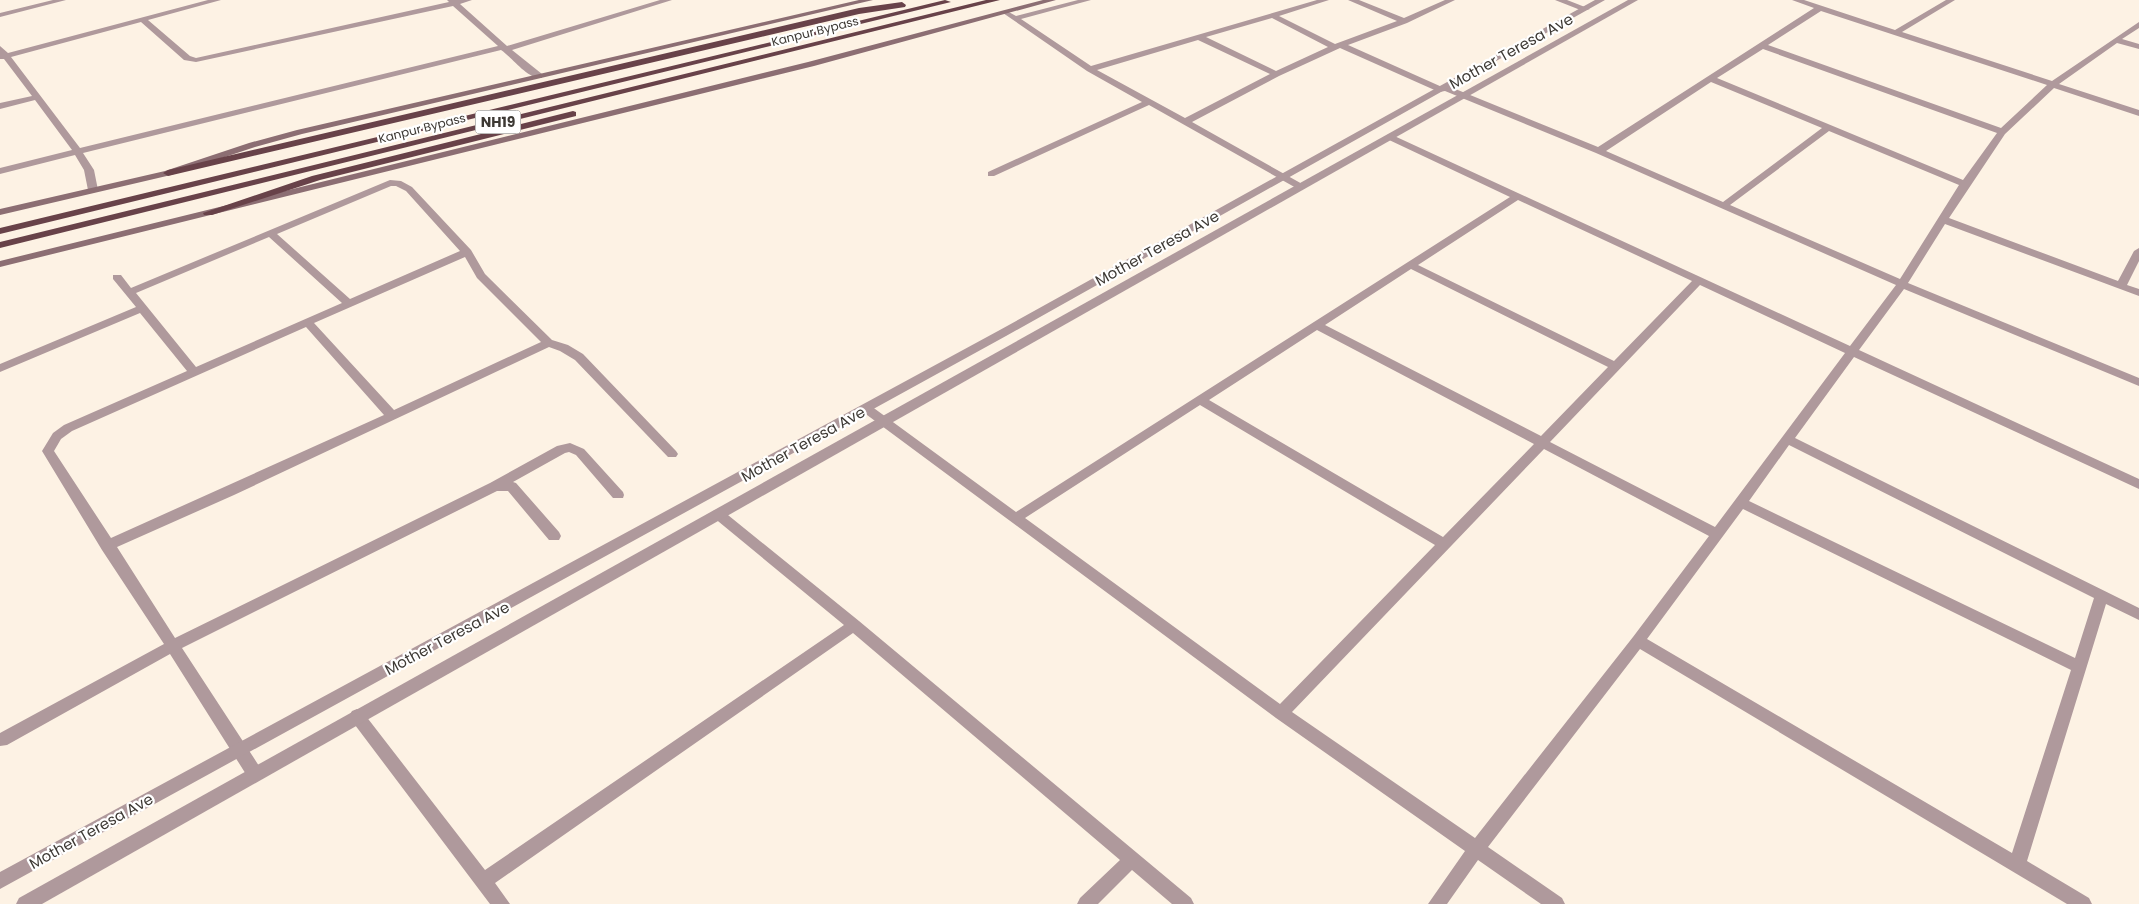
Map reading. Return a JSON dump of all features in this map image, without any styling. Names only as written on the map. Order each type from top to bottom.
[{"type":"highway","name":"Kanpur Bypass","points":[[0,245],[996,0]]},
{"type":"highway","name":"Kanpur Bypass","points":[[0,231],[952,1]]},
{"type":"highway","points":[[168,173],[859,11],[924,2],[952,1]]},
{"type":"highway","points":[[208,213],[316,178],[873,40],[938,14]]},
{"type":"main road","points":[[0,212],[168,173],[252,145],[300,132],[869,0]]},
{"type":"main road","points":[[0,264],[1007,13],[1052,0]]},
{"type":"street","points":[[0,15],[62,0]]},
{"type":"street","points":[[93,190],[89,170],[77,152],[38,97],[2,54],[218,0]]},
{"type":"street","points":[[143,20],[187,58],[196,60],[468,0]]},
{"type":"street","points":[[0,171],[504,48],[668,0]]},
{"type":"street","points":[[1017,18],[1087,0]]},
{"type":"street","points":[[1090,69],[1325,0]]},
{"type":"street","points":[[1352,0],[1404,21]]},
{"type":"street","points":[[1185,122],[1276,74],[1337,46],[1404,21],[1451,0]]},
{"type":"street","points":[[1559,0],[1586,9]]},
{"type":"street","name":"Mother Teresa Ave","points":[[0,880],[866,409],[1285,178],[1601,0]]},
{"type":"street","points":[[26,904],[357,716],[1634,0]]},
{"type":"street","points":[[1796,0],[2139,113]]},
{"type":"street","points":[[1896,33],[1952,0]]},
{"type":"street","points":[[453,2],[504,48],[539,76]]},
{"type":"street","points":[[1599,152],[1820,8]]},
{"type":"street","points":[[1007,13],[1090,69],[1301,187]]},
{"type":"street","points":[[1272,15],[1337,46],[1599,152],[1902,284],[2139,382]]},
{"type":"street","points":[[1437,904],[1477,848],[1638,641],[1902,284],[1965,184],[2002,132],[2052,84],[2139,24]]},
{"type":"street","points":[[1199,37],[1276,74]]},
{"type":"street","points":[[2116,40],[2139,47]]},
{"type":"street","points":[[1763,46],[2002,132]]},
{"type":"street","points":[[1711,80],[1965,184]]},
{"type":"street","points":[[0,106],[38,97]]},
{"type":"street","points":[[990,174],[1149,102]]},
{"type":"street","points":[[1723,206],[1828,128]]},
{"type":"street","points":[[1390,137],[2139,484]]},
{"type":"street","points":[[130,292],[390,183],[398,182],[409,189],[467,252],[481,276],[548,342],[564,348],[579,357],[672,454]]},
{"type":"street","points":[[1016,518],[1518,196]]},
{"type":"street","points":[[1942,219],[2139,293]]},
{"type":"street","points":[[270,233],[348,303]]},
{"type":"street","points":[[2121,286],[2139,251]]},
{"type":"street","points":[[255,774],[48,451],[50,446],[57,436],[68,428],[467,252]]},
{"type":"street","points":[[1410,265],[1615,366]]},
{"type":"street","points":[[117,278],[194,372]]},
{"type":"street","points":[[1281,713],[1698,280]]},
{"type":"street","points":[[0,368],[143,308]]},
{"type":"street","points":[[307,322],[391,416]]},
{"type":"street","points":[[1317,325],[1717,534]]},
{"type":"street","points":[[108,546],[229,492],[548,342]]},
{"type":"street","points":[[1200,400],[1444,544]]},
{"type":"street","points":[[866,409],[1281,713],[1556,904]]},
{"type":"street","points":[[1787,439],[2139,614]]},
{"type":"street","points":[[1,740],[174,645],[495,486],[561,449],[570,447],[580,452],[618,495]]},
{"type":"street","points":[[495,486],[511,486],[554,536]]},
{"type":"street","points":[[1740,502],[2080,667]]},
{"type":"street","points":[[718,514],[1186,904]]},
{"type":"street","points":[[2017,865],[2102,596]]},
{"type":"street","points":[[483,881],[854,626]]},
{"type":"street","points":[[1638,641],[2083,904]]},
{"type":"street","points":[[357,716],[500,904]]},
{"type":"street","points":[[1086,904],[1132,859]]}]
